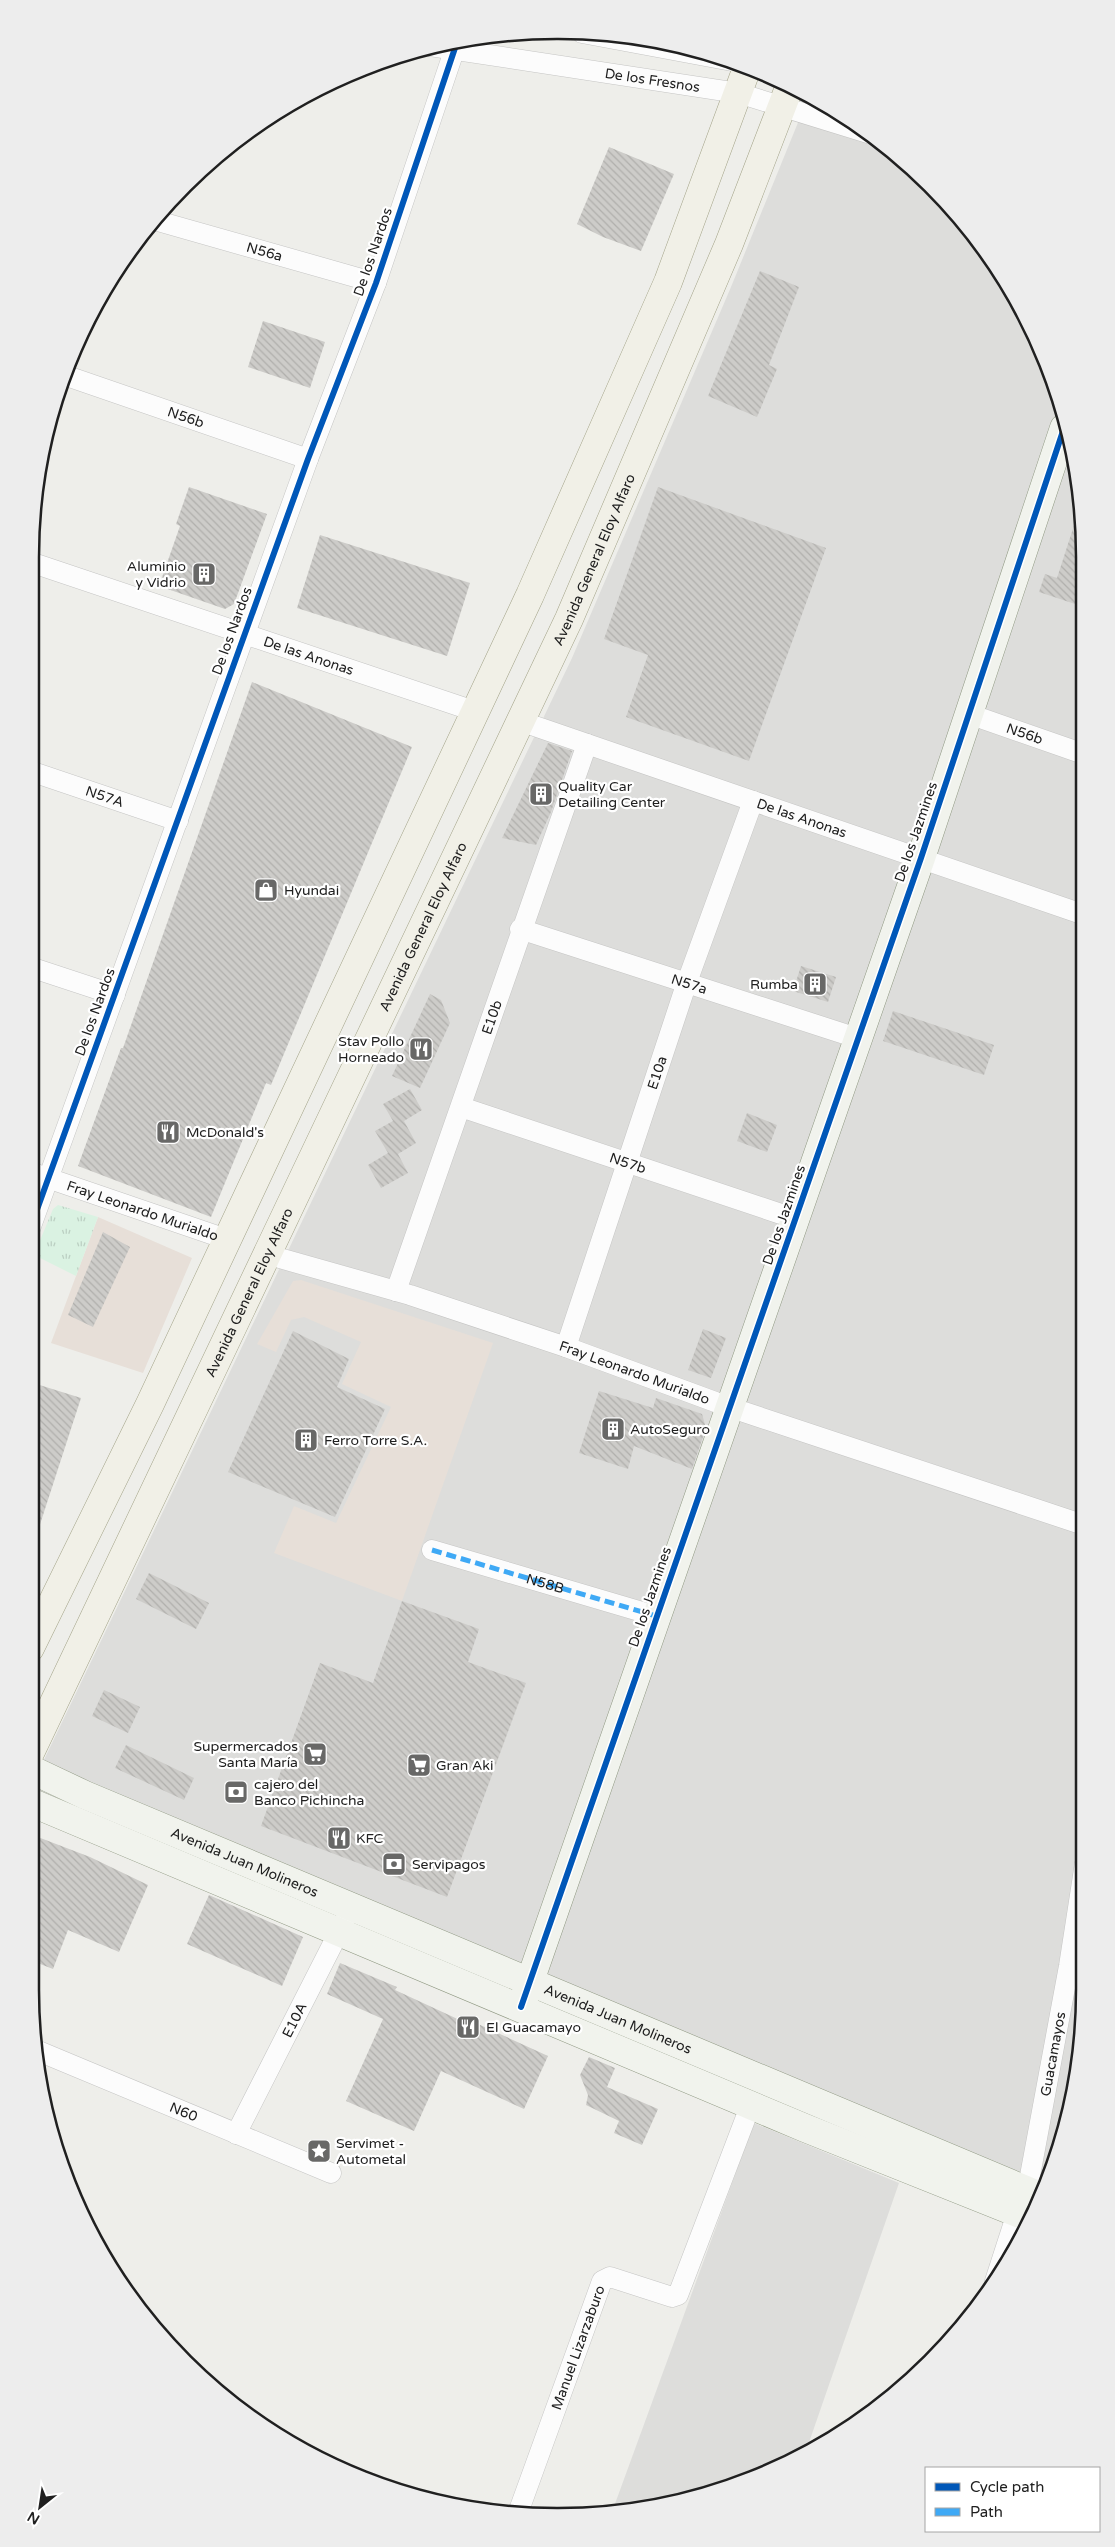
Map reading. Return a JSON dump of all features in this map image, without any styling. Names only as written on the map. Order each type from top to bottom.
[{"type":"main road","points":[[39,1630],[150,1404],[530,595],[668,282],[743,80]]},
{"type":"main road","name":"Avenida General Eloy Alfaro","points":[[39,1734],[269,1255],[569,619],[729,244],[786,97]]},
{"type":"street","name":"De los Fresnos","points":[[466,47],[743,80],[830,116]]},
{"type":"street","name":"De los Nardos","points":[[39,1175],[115,995],[308,459],[376,283],[455,49]]},
{"type":"street","name":"N56a","points":[[161,222],[376,283]]},
{"type":"street","name":"N56b","points":[[71,378],[308,459]]},
{"type":"street","name":"De los Jazmines","points":[[521,2007],[796,1219],[969,714],[1062,435]]},
{"type":"street","name":"De las Anonas","points":[[39,565],[474,711]]},
{"type":"street","name":"N56b","points":[[969,714],[1076,750]]},
{"type":"street","name":"De las Anonas","points":[[520,721],[1076,912]]},
{"type":"street","name":"E10b","points":[[396,1290],[461,1107],[520,929],[587,744]]},
{"type":"street","name":"N57A","points":[[39,774],[178,821]]},
{"type":"street","name":"E10a","points":[[566,1347],[628,1164],[686,982],[753,801]]},
{"type":"street","name":"N57a","points":[[520,929],[857,1038]]},
{"type":"street","points":[[39,970],[115,995]]},
{"type":"street","name":"N57b","points":[[461,1107],[796,1219]]},
{"type":"street","name":"Fray Leonardo Murialdo","points":[[39,1175],[226,1239]]},
{"type":"street","name":"Fray Leonardo Murialdo","points":[[269,1255],[396,1290],[566,1347],[730,1406],[1076,1522]]},
{"type":"street","name":"N58B","points":[[432,1550],[656,1616]]},
{"type":"street","name":"Avenida Juan Molineros","points":[[39,1774],[529,1980],[1029,2205]]},
{"type":"street","name":"Avenida Juan Molineros","points":[[39,1806],[751,2104],[1029,2205]]},
{"type":"street","name":"E10A","points":[[236,2134],[352,1906]]},
{"type":"street","name":"Guacamayos","points":[[1021,2222],[1029,2205],[1076,1921]]},
{"type":"street","name":"N60","points":[[43,2053],[331,2173]]},
{"type":"street","name":"Manuel Lizarzaburo","points":[[520,2507],[602,2281],[610,2277],[672,2297],[678,2295],[751,2104]]},
{"type":"shaded area","points":[[806,102],[846,126],[900,167],[948,215],[989,269],[1023,328],[1037,359],[1059,423],[1072,490],[1076,558],[1076,1990],[1072,2057],[1059,2124],[1049,2156],[1029,2205],[39,1790],[39,1770],[572,658],[731,287]]},
{"type":"shaded area","points":[[98,1217],[192,1258],[143,1373],[51,1343]]},
{"type":"shaded area","name":"Ferro Torre S.A.","points":[[301,1280],[493,1343],[402,1601],[274,1553],[294,1506],[336,1523],[391,1407],[342,1384],[361,1342],[304,1317],[291,1320],[276,1352],[257,1344],[293,1281]]},
{"type":"shaded area","points":[[754,2123],[899,2183],[809,2443],[756,2469],[724,2481],[692,2491],[615,2505]]},
{"type":"green space","points":[[58,1205],[98,1217],[76,1276],[39,1258],[39,1243],[53,1209]]},
{"type":"building","points":[[609,147],[674,174],[641,251],[603,237],[577,224]]},
{"type":"building","points":[[760,271],[799,287],[769,365],[777,369],[757,417],[708,396]]},
{"type":"building","points":[[263,321],[325,342],[310,388],[248,367]]},
{"type":"building","points":[[189,487],[267,514],[234,604],[225,609],[159,586],[180,526],[176,524]]},
{"type":"building","points":[[658,487],[826,548],[749,761],[626,717],[648,655],[604,639]]},
{"type":"building","points":[[1075,523],[1076,604],[1039,592],[1045,574],[1057,578]]},
{"type":"building","points":[[320,535],[470,583],[447,656],[297,608]]},
{"type":"building","name":"Hyundai","points":[[252,682],[412,747],[271,1085],[266,1083],[211,1217],[78,1166],[121,1048],[123,1048]]},
{"type":"building","name":"Quality Car Detailing Center","points":[[548,743],[572,751],[551,812],[536,845],[502,838]]},
{"type":"building","name":"Rumba","points":[[801,966],[836,977],[828,1002],[793,991]]},
{"type":"building","name":"Stav Pollo Horneado","points":[[430,994],[441,1000],[450,1023],[420,1088],[392,1076]]},
{"type":"building","points":[[893,1011],[994,1045],[984,1075],[883,1041]]},
{"type":"building","points":[[410,1089],[422,1110],[404,1121],[416,1143],[398,1154],[408,1173],[381,1188],[368,1165],[388,1153],[375,1131],[393,1121],[383,1104]]},
{"type":"building","points":[[747,1113],[777,1125],[767,1152],[737,1141]]},
{"type":"building","points":[[103,1232],[130,1247],[93,1327],[68,1315]]},
{"type":"building","points":[[703,1329],[726,1338],[711,1378],[688,1370]]},
{"type":"building","name":"Ferro Torre S.A.","points":[[293,1331],[349,1359],[337,1387],[385,1409],[335,1517],[228,1472]]},
{"type":"building","points":[[39,1385],[81,1398],[39,1528]]},
{"type":"building","points":[[599,1391],[653,1408],[656,1398],[702,1414],[706,1428],[692,1469],[634,1446],[628,1469],[579,1453]]},
{"type":"building","points":[[149,1573],[209,1603],[196,1629],[136,1599]]},
{"type":"building","name":"Gran Aki","points":[[402,1601],[479,1629],[468,1662],[526,1683],[447,1897],[261,1826],[320,1663],[373,1683]]},
{"type":"building","points":[[104,1690],[140,1707],[128,1733],[92,1716]]},
{"type":"building","points":[[126,1745],[194,1778],[184,1800],[115,1768]]},
{"type":"building","points":[[39,1837],[90,1857],[148,1885],[119,1952],[68,1930],[53,1969],[39,1964]]},
{"type":"building","points":[[209,1895],[303,1937],[282,1986],[187,1944]]},
{"type":"building","points":[[340,1963],[397,1987],[395,1990],[464,2022],[465,2018],[548,2056],[524,2109],[441,2071],[414,2131],[346,2101],[383,2019],[327,1994]]},
{"type":"building","points":[[589,2057],[615,2068],[607,2087],[658,2109],[642,2145],[614,2133],[619,2121],[586,2105],[588,2095],[580,2075]]},
{"type":"marked path","points":[[432,1550],[656,1616]]},
{"type":"cycle path","points":[[39,1204],[308,459],[376,283],[455,49]]},
{"type":"cycle path","points":[[521,2007],[921,858],[1062,435]]},
{"type":"place","name":"Aluminio y Vidrio","points":[[204,574]]},
{"type":"place","name":"Quality Car Detailing Center","points":[[541,794]]},
{"type":"place","name":"Hyundai","points":[[266,890]]},
{"type":"place","name":"Rumba","points":[[815,984]]},
{"type":"place","name":"Stav Pollo Horneado","points":[[421,1049]]},
{"type":"place","name":"McDonald's","points":[[168,1132]]},
{"type":"place","name":"AutoSeguro","points":[[613,1429]]},
{"type":"place","name":"Ferro Torre S.A.","points":[[306,1440]]},
{"type":"place","name":"Supermercados Santa María","points":[[315,1754]]},
{"type":"place","name":"Gran Aki","points":[[419,1765]]},
{"type":"place","name":"cajero del Banco Pichincha","points":[[236,1792]]},
{"type":"place","name":"KFC","points":[[339,1838]]},
{"type":"place","name":"Servipagos","points":[[394,1864]]},
{"type":"place","name":"El Guacamayo","points":[[468,2027]]},
{"type":"place","name":"Servimet - Autometal","points":[[319,2151]]}]
